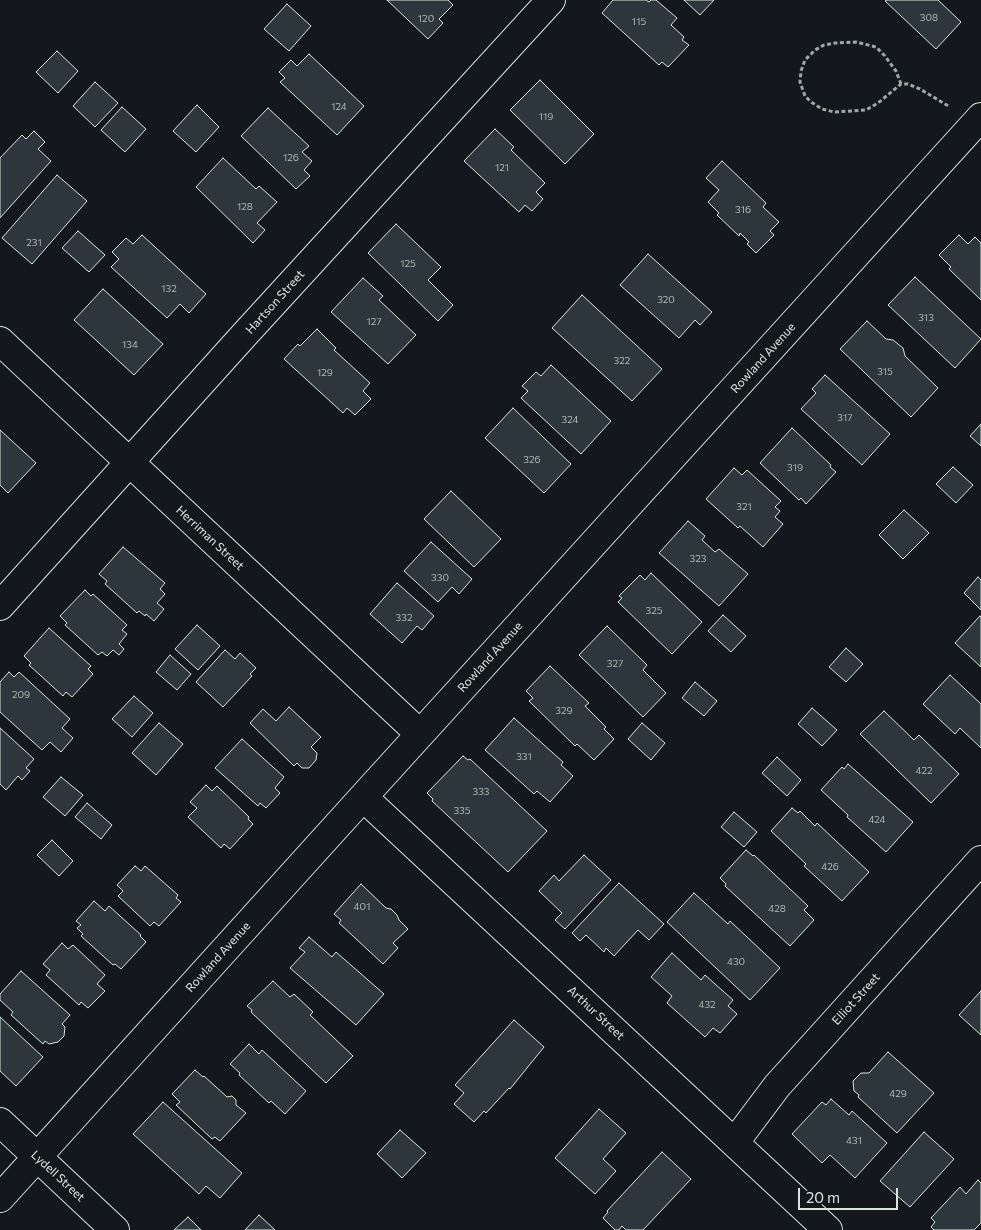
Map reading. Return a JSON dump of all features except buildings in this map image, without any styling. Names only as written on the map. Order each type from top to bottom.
[{"type":"street","name":"Hartson Street","points":[[0,606],[130,464],[246,333],[551,0]]},
{"type":"street","name":"Rowland Avenue","points":[[0,1198],[978,120]]},
{"type":"street","name":"Herriman Street","points":[[0,341],[420,734]]},
{"type":"street","name":"Arthur Street","points":[[363,797],[828,1230]]},
{"type":"street","name":"Elliot Street","points":[[734,1142],[777,1086],[981,860]]},
{"type":"street","name":"Lydell Street","points":[[0,1122],[115,1230]]},
{"type":"path","points":[[901,84],[896,71],[876,47],[856,42],[824,45],[815,50],[805,60],[801,70],[800,82],[805,96],[811,102],[822,109],[834,112],[866,110],[878,103],[901,84],[908,84],[931,94],[978,120]]}]
